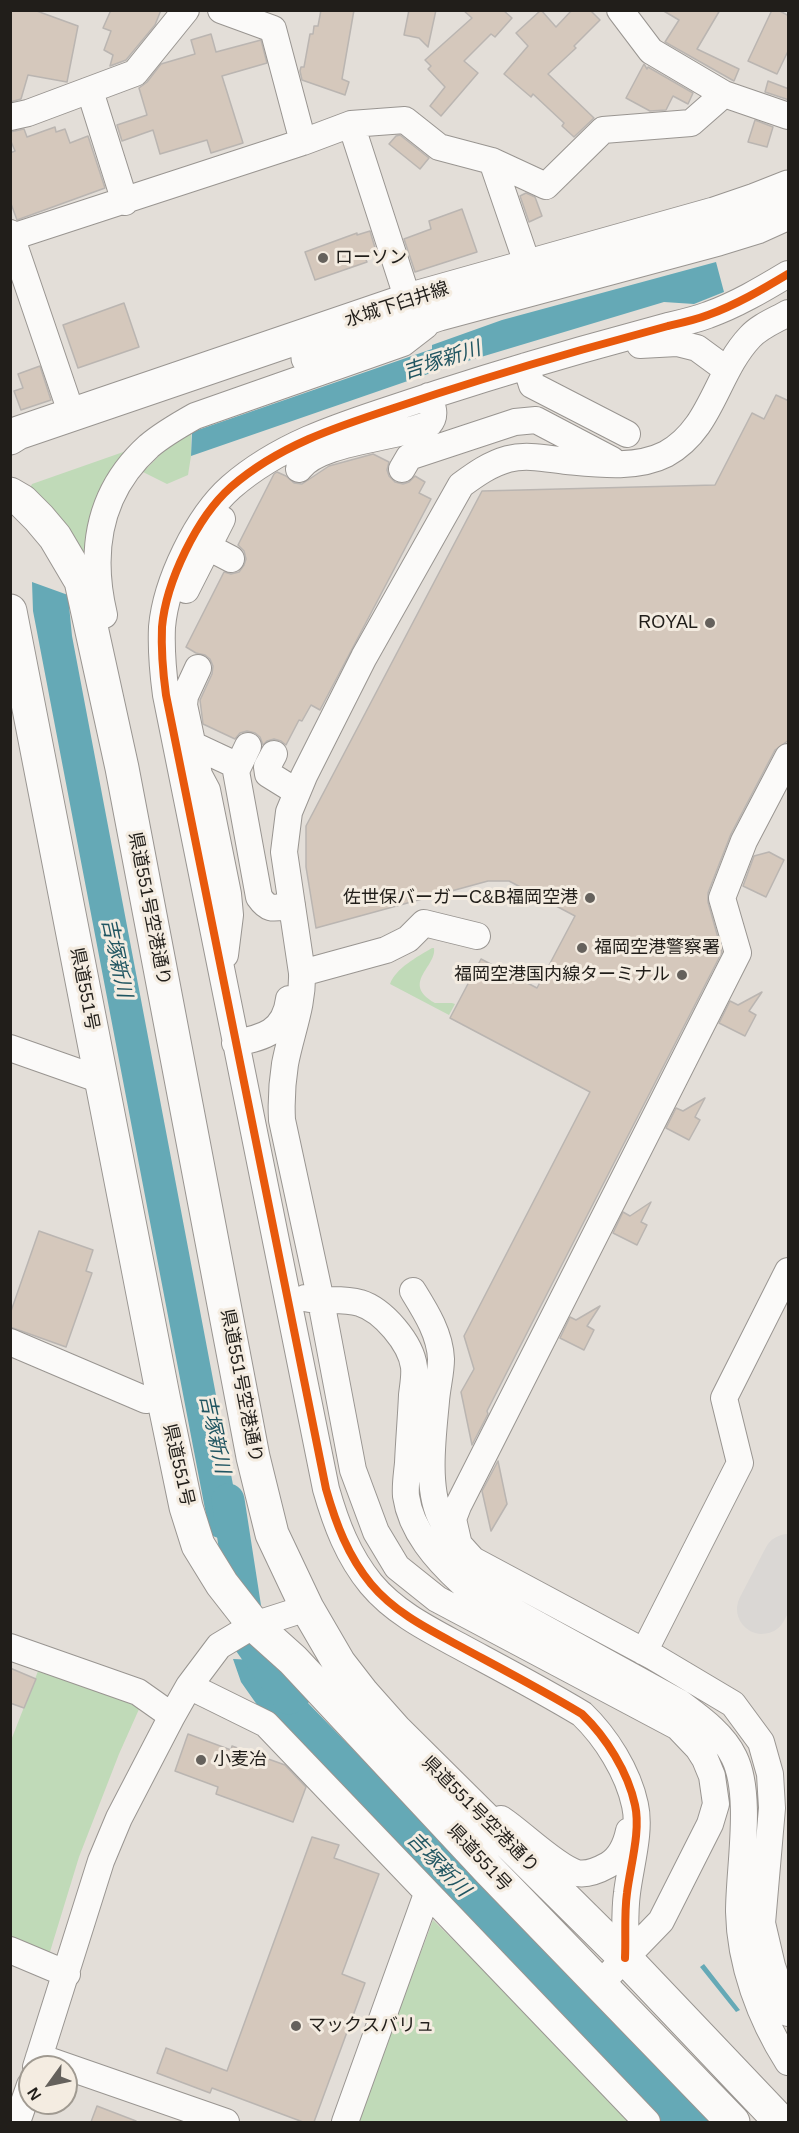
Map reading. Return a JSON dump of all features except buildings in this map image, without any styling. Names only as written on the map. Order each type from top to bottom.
[{"type":"main road","name":"水城下臼井線","points":[[10,438],[18,433],[408,300],[714,214],[764,198],[789,187]]},
{"type":"main road","name":"水城下臼井線","points":[[10,457],[439,314],[718,239],[757,227],[789,213]]},
{"type":"main road","name":"県道551号空港通り","points":[[10,494],[22,501],[55,537],[81,581],[106,688],[254,1457],[272,1534],[279,1617],[339,1662],[363,1694],[395,1730],[625,1958],[781,2122]]},
{"type":"main road","name":"県道551号","points":[[10,611],[163,1396],[186,1507],[198,1545],[222,1584],[279,1617],[293,1660],[599,1985],[733,2122]]},
{"type":"street","points":[[10,117],[28,113],[135,73],[186,10]]},
{"type":"street","points":[[221,10],[273,29],[303,142]]},
{"type":"street","points":[[621,10],[651,51],[724,94],[789,116]]},
{"type":"street","points":[[90,91],[125,202]]},
{"type":"street","points":[[72,415],[11,235],[125,202],[351,124],[405,120],[439,147],[492,161],[546,186],[603,130],[691,123],[724,94]]},
{"type":"street","points":[[351,124],[408,300]]},
{"type":"street","points":[[492,161],[528,266]]},
{"type":"street","points":[[625,1958],[627,1895],[635,1844],[635,1806],[624,1773],[607,1744],[582,1714],[419,1624],[396,1608],[371,1584],[349,1553],[335,1522],[326,1490],[282,1280],[165,695],[162,636],[168,599],[188,546],[211,510],[230,488],[286,450],[316,436],[429,396],[526,366],[707,316],[758,292],[789,274]]},
{"type":"street","points":[[106,688],[112,649],[97,575],[98,543],[104,514],[111,496],[141,454],[163,435],[195,416],[403,343],[439,314]]},
{"type":"street","points":[[599,1985],[661,1921],[710,1824],[716,1804],[712,1776],[698,1748],[678,1726],[437,1599],[397,1567],[376,1532],[353,1470],[321,1301],[282,1120],[281,1092],[303,992],[284,852],[289,812],[297,792],[364,657],[460,485],[485,468],[510,459],[539,457],[617,464],[642,462],[666,454],[694,432],[714,399],[727,370],[750,337],[761,328],[789,314]]},
{"type":"street","points":[[601,345],[677,343],[697,348],[727,370]]},
{"type":"street","points":[[526,366],[532,385],[627,434]]},
{"type":"street","points":[[299,469],[308,458],[315,454],[429,424],[433,411],[429,396]]},
{"type":"street","points":[[402,469],[409,457],[515,422],[536,420],[617,464]]},
{"type":"street","points":[[208,490],[217,484],[243,478]]},
{"type":"street","points":[[162,636],[243,478]]},
{"type":"street","points":[[208,547],[231,559]]},
{"type":"street","points":[[150,601],[162,636]]},
{"type":"street","points":[[199,677],[185,696],[184,705],[199,775],[207,790],[228,894],[230,915],[222,979]]},
{"type":"street","points":[[191,744],[243,756],[236,771],[259,897],[265,906],[270,908],[292,905]]},
{"type":"street","points":[[274,754],[267,767],[268,774],[297,792]]},
{"type":"street","points":[[463,1513],[738,953],[722,898],[744,841],[789,757]]},
{"type":"street","points":[[460,1545],[453,1519],[463,1513],[750,954],[733,900],[752,847],[789,780]]},
{"type":"street","points":[[302,973],[386,950],[408,939],[424,923],[477,936]]},
{"type":"street","points":[[235,1043],[256,1039],[275,1030],[280,1023],[288,1007],[296,933]]},
{"type":"street","points":[[10,1048],[101,1080]]},
{"type":"street","points":[[652,1648],[740,1463],[724,1398],[789,1270]]},
{"type":"street","points":[[282,1280],[300,1298],[359,1303],[370,1308],[392,1325],[405,1344],[414,1366],[406,1496],[414,1520],[439,1561],[462,1583],[680,1703],[720,1737],[735,1758],[744,1791],[740,1913],[744,1953],[755,1995],[776,2042],[789,2062]]},
{"type":"street","points":[[413,1292],[435,1331],[441,1358],[434,1449],[434,1494],[440,1516],[460,1545],[473,1560],[652,1648],[707,1668],[745,1691],[777,1734],[789,1787]]},
{"type":"street","points":[[652,1648],[755,1466],[736,1399],[789,1297]]},
{"type":"street","points":[[436,1305],[447,1327],[456,1361],[445,1456],[448,1490],[463,1513],[478,1546],[652,1648],[733,1704],[761,1742],[770,1774],[772,1808],[762,1923],[772,1966],[789,2013]]},
{"type":"street","points":[[10,1342],[146,1400],[163,1396]]},
{"type":"street","points":[[40,2055],[105,1851],[119,1818],[172,1716],[189,1686],[219,1646],[279,1617]]},
{"type":"street","points":[[10,1647],[138,1692],[172,1716]]},
{"type":"street","points":[[189,1686],[266,1724],[647,2122]]},
{"type":"street","points":[[453,1789],[504,1821],[564,1867],[578,1873],[599,1871],[615,1861],[626,1844],[635,1806]]},
{"type":"street","points":[[789,1824],[780,1922],[789,1959]]},
{"type":"street","points":[[345,2122],[427,1894]]},
{"type":"street","points":[[10,1950],[67,1974]]},
{"type":"street","points":[[78,2075],[226,2122]]},
{"type":"green space","points":[[191,433],[188,475],[167,484],[143,472],[166,449]]},
{"type":"green space","points":[[129,450],[90,569],[29,490],[32,484]]},
{"type":"green space","points":[[434,948],[433,955],[420,982],[421,989],[425,996],[435,1003],[455,1004],[449,1015],[390,984],[402,968]]},
{"type":"green space","points":[[40,1666],[140,1707],[79,1857],[49,1955],[11,1938],[10,1743]]},
{"type":"green space","points":[[433,1920],[638,2122],[357,2122]]},
{"type":"water","points":[[716,262],[724,292],[694,304],[664,302],[451,366],[191,456],[192,432],[432,349],[432,345],[502,320]]},
{"type":"water","points":[[32,582],[68,595],[72,636],[245,1548],[210,1535],[33,611]]},
{"type":"water","points":[[233,1659],[277,1661],[290,1684],[310,1701],[308,1703],[715,2122],[657,2122],[260,1709],[241,1682]]},
{"type":"water","points":[[704,1964],[740,2010],[736,2012],[700,1967]]},
{"type":"waterway","name":"吉塚新川","points":[[228,1500],[250,1642],[289,1698]]},
{"type":"taxiway","points":[[762,1609],[788,1559]]},
{"type":"cycle path","points":[[625,1958],[626,1901],[637,1815],[632,1793],[615,1756],[582,1714],[427,1628],[403,1613],[381,1595],[356,1562],[334,1515],[326,1489],[166,695],[162,661],[162,627],[170,590],[177,571],[185,551],[206,515],[231,487],[268,460],[308,439],[417,400],[557,357],[703,317],[739,302],[788,274]]},
{"type":"place","name":"ローソン","points":[[323,258]]},
{"type":"place","name":"ROYAL","points":[[710,623]]},
{"type":"place","name":"佐世保バーガーC&B福岡空港","points":[[590,898]]},
{"type":"place","name":"福岡空港警察署","points":[[582,948]]},
{"type":"place","name":"福岡空港国内線ターミナル","points":[[682,975]]},
{"type":"place","name":"小麦冶","points":[[201,1760]]},
{"type":"place","name":"マックスバリュ","points":[[296,2026]]}]
